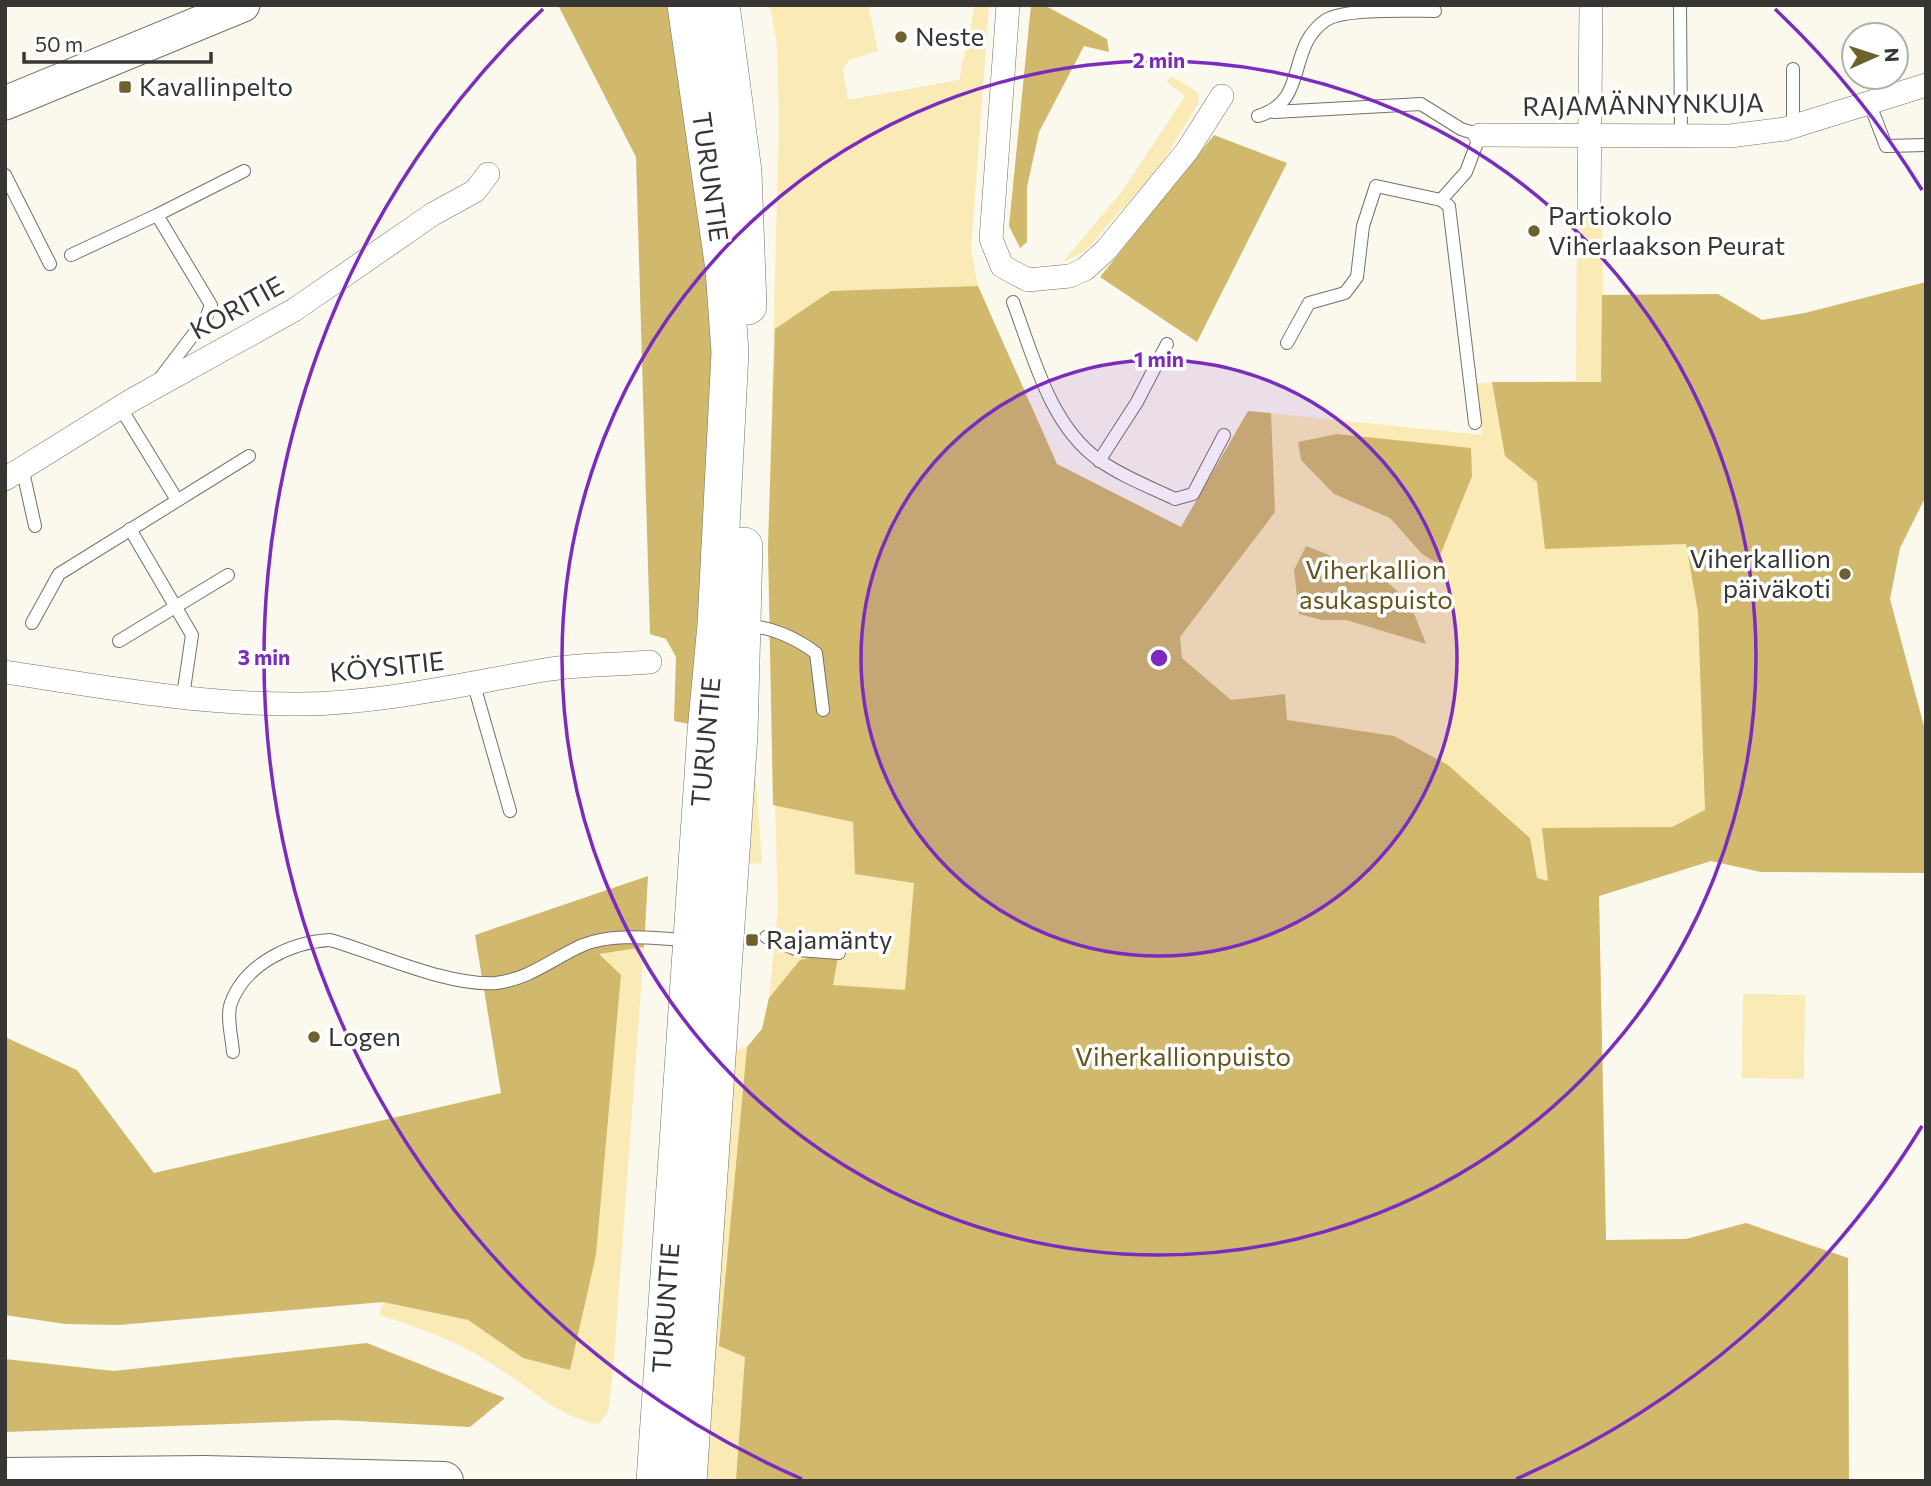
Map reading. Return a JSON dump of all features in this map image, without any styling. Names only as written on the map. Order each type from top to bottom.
[{"type":"highway","points":[[5,1478],[204,1475],[444,1481]]},
{"type":"main road","points":[[5,103],[243,5]]},
{"type":"main road","name":"TURUNTIE","points":[[686,5],[724,269],[730,352],[730,625]]},
{"type":"main road","name":"TURUNTIE","points":[[688,1481],[709,940],[730,625],[748,254],[743,172],[720,5]]},
{"type":"main road","name":"TURUNTIE","points":[[655,1481],[709,940]]},
{"type":"street","points":[[1009,5],[991,239],[1002,266],[1028,280],[1070,276],[1084,269],[1106,250],[1186,151],[1222,96]]},
{"type":"street","points":[[1589,206],[1591,5]]},
{"type":"street","name":"RAJAMÄNNYNKUJA","points":[[1480,135],[1730,136],[1793,127],[1926,85]]},
{"type":"street","name":"KORITIE","points":[[14,473],[152,388],[294,310],[433,214],[475,191],[488,174]]},
{"type":"street","name":"KÖYSITIE","points":[[5,672],[183,696],[301,704],[377,699],[474,685],[546,670],[650,662]]},
{"type":"lane","points":[[1680,5],[1681,136]]},
{"type":"lane","points":[[1273,112],[1291,94],[1305,40],[1328,18],[1373,11],[1435,11]]},
{"type":"lane","points":[[1793,69],[1793,127]]},
{"type":"lane","points":[[1869,102],[1886,146],[1926,145]]},
{"type":"lane","points":[[1258,116],[1273,112],[1421,104],[1461,129],[1480,135],[1466,172],[1441,200]]},
{"type":"lane","points":[[71,254],[244,171]]},
{"type":"lane","points":[[5,175],[50,264]]},
{"type":"lane","points":[[1287,343],[1308,303],[1345,293],[1357,277],[1363,226],[1376,186],[1441,200],[1450,206],[1475,423]]},
{"type":"lane","points":[[152,388],[206,318],[211,305],[157,215]]},
{"type":"lane","points":[[1013,302],[1047,390],[1076,440],[1099,461],[1175,499],[1193,494],[1224,435]]},
{"type":"lane","points":[[1099,461],[1137,402],[1167,344]]},
{"type":"lane","points":[[120,407],[177,500]]},
{"type":"lane","points":[[32,623],[59,574],[249,456]]},
{"type":"lane","points":[[14,473],[35,526]]},
{"type":"lane","points":[[130,529],[192,635],[183,696]]},
{"type":"lane","points":[[119,641],[228,575]]},
{"type":"lane","points":[[730,625],[759,626],[801,641],[816,653],[823,710]]},
{"type":"lane","points":[[474,685],[510,811]]},
{"type":"lane","points":[[766,937],[798,950],[839,953]]},
{"type":"lane","points":[[233,1052],[229,1005],[248,972],[278,954],[313,941],[330,940],[459,979],[494,983],[531,975],[585,944],[620,938],[709,940]]},
{"type":"green space","points":[[558,5],[676,5],[716,296],[699,726],[674,721],[676,657],[666,639],[650,634],[636,157]]},
{"type":"green space","name":"Viherkallionpuisto","points":[[770,5],[868,5],[878,51],[849,60],[843,69],[848,100],[959,80],[975,5],[989,5],[971,249],[978,286],[1057,464],[1181,527],[1248,411],[1482,435],[1475,383],[1576,381],[1577,214],[1602,214],[1603,295],[1718,294],[1762,320],[1805,313],[1926,282],[1820,453],[1926,873],[1761,872],[1711,861],[1599,896],[1606,1240],[1686,1239],[1746,1223],[1848,1258],[1849,1481],[700,1481],[730,1069],[737,1050],[748,1047],[762,1029],[769,998],[778,910],[768,547],[779,124],[777,46]]},
{"type":"green space","points":[[1031,5],[1044,5],[1107,39],[1109,52],[1084,46],[1039,132],[1027,187],[1027,242],[1020,248],[1009,226]]},
{"type":"green space","points":[[1171,76],[1199,93],[1198,104],[1158,169],[1084,252],[1063,262],[1124,189],[1185,96],[1167,82]]},
{"type":"green space","points":[[1214,135],[1287,163],[1197,342],[1100,277]]},
{"type":"green space","name":"Viherkallionpuisto","points":[[1926,282],[1926,496],[1900,548],[1890,599],[1925,730],[1926,873],[1761,872],[1711,861],[1599,896],[1606,1240],[1686,1239],[1746,1223],[1848,1258],[1849,1481],[736,1481],[745,1357],[719,1346],[747,1047],[762,1029],[769,998],[800,960],[818,956],[838,957],[833,985],[905,990],[914,883],[855,874],[853,822],[773,805],[768,547],[775,329],[831,291],[978,286],[1057,464],[1181,527],[1248,411],[1271,413],[1275,512],[1180,637],[1182,658],[1231,700],[1285,694],[1287,720],[1394,736],[1448,765],[1530,838],[1537,878],[1548,881],[1542,828],[1672,827],[1705,810],[1698,612],[1686,544],[1545,549],[1537,482],[1505,456],[1492,382],[1601,382],[1602,295],[1718,294],[1762,320],[1805,313]]},
{"type":"green space","points":[[1337,434],[1471,448],[1472,476],[1437,563],[1422,554],[1390,518],[1334,494],[1301,460],[1298,442]]},
{"type":"green space","name":"Viherkallion asukaspuisto","points":[[1306,546],[1327,554],[1352,570],[1381,576],[1410,603],[1426,644],[1346,620],[1322,620],[1299,614],[1294,570]]},
{"type":"green space","points":[[754,756],[762,863],[747,864]]},
{"type":"green space","points":[[648,876],[644,947],[599,954],[621,975],[596,1255],[570,1370],[523,1358],[468,1320],[383,1302],[119,1325],[65,1324],[5,1315],[5,1037],[77,1070],[154,1173],[501,1093],[475,935]]},
{"type":"green space","points":[[644,947],[613,1372],[608,1412],[599,1424],[561,1411],[491,1363],[460,1346],[379,1315],[383,1302],[468,1320],[523,1358],[570,1369],[596,1255],[621,976],[598,954]]},
{"type":"green space","points":[[1743,994],[1805,995],[1804,1079],[1742,1078]]},
{"type":"green space","points":[[367,1343],[505,1398],[470,1427],[336,1420],[5,1432],[5,1359],[114,1371]]},
{"type":"place","name":"Neste","points":[[901,37]]},
{"type":"place","name":"Kavallinpelto","points":[[125,87]]},
{"type":"place","name":"Partiokolo Viherlaakson Peurat","points":[[1534,231]]},
{"type":"place","name":"Viherkallion päiväkoti","points":[[1845,574]]},
{"type":"place","name":"Rajamänty","points":[[752,940]]},
{"type":"place","name":"Logen","points":[[314,1037]]}]
